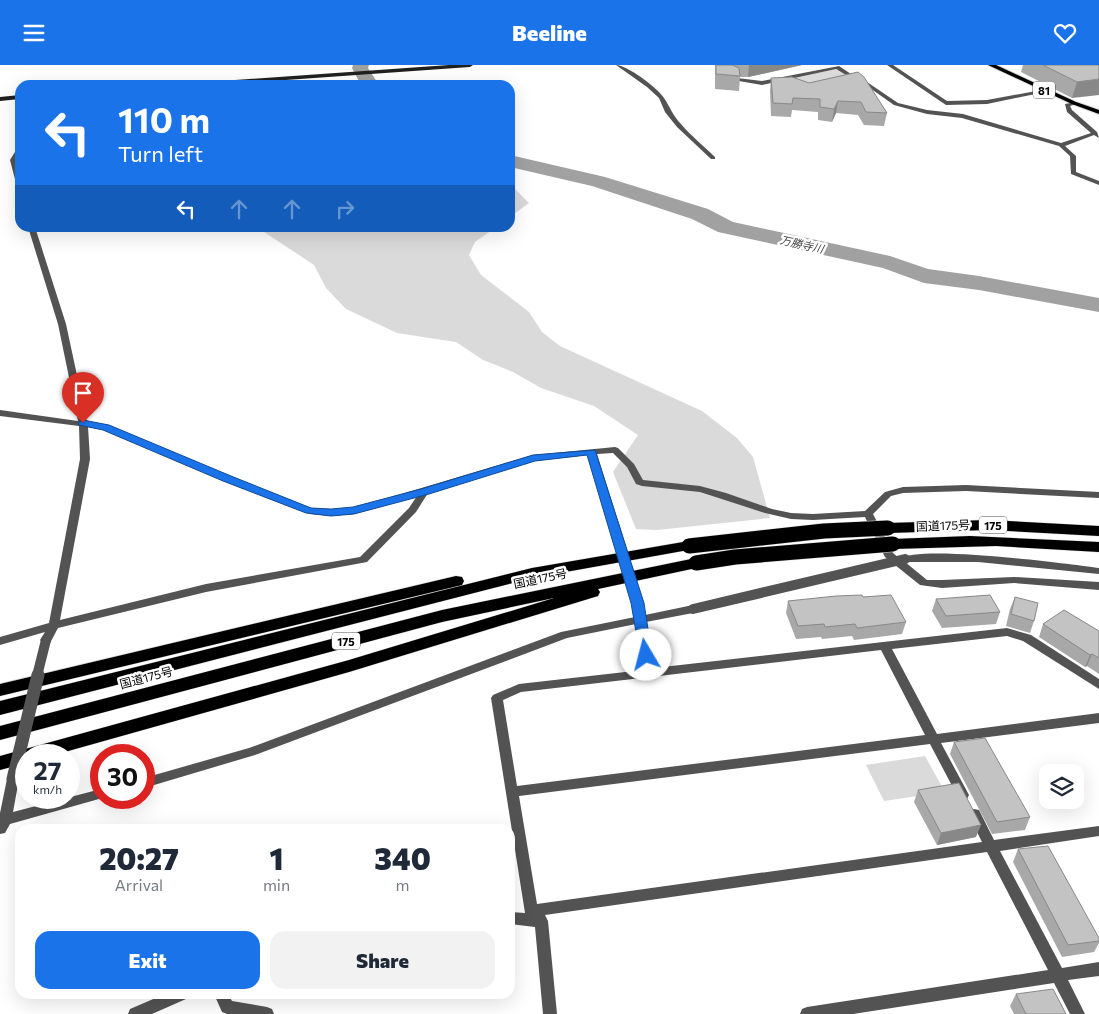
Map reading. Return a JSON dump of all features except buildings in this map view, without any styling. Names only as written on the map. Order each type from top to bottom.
[{"type":"highway","name":"国道175号","points":[[0,708],[532,573],[593,561],[689,546],[824,531],[988,525],[1099,531]]},
{"type":"highway","name":"国道175号","points":[[0,733],[442,616],[696,563],[735,557],[938,541],[998,541],[1099,547]]},
{"type":"highway","points":[[0,690],[513,567],[593,561]]},
{"type":"highway","points":[[67,744],[349,666],[555,605],[657,570]]},
{"type":"highway","points":[[0,763],[15,759]]},
{"type":"main road","name":"81","points":[[991,65],[1074,103],[1099,112]]},
{"type":"street","points":[[266,80],[470,65]]},
{"type":"street","points":[[619,65],[661,97],[668,112],[679,126],[713,158]]},
{"type":"street","points":[[755,65],[731,71],[735,79],[762,83],[837,67]]},
{"type":"street","points":[[830,65],[859,79],[878,94],[896,104],[963,116],[1061,145],[1073,156],[1073,173],[1099,183]]},
{"type":"street","points":[[890,65],[946,103],[987,103],[1047,91]]},
{"type":"street","points":[[850,81],[859,79]]},
{"type":"street","points":[[780,80],[788,84]]},
{"type":"street","points":[[0,99],[15,98]]},
{"type":"street","points":[[1074,103],[1067,105],[1069,111],[1097,135]]},
{"type":"street","points":[[1061,145],[1097,135]]},
{"type":"street","points":[[2,823],[46,640],[54,625],[85,459],[83,423],[62,324],[33,232]]},
{"type":"street","points":[[0,413],[105,427],[227,479],[310,511],[331,513],[354,511],[533,458],[615,450],[631,466],[639,482],[654,487],[688,487],[754,505],[778,514],[801,518],[868,514],[888,494],[903,490],[966,488],[1099,495]]},
{"type":"street","points":[[592,452],[638,603],[649,672]]},
{"type":"street","points":[[0,641],[54,625],[206,588],[363,559],[413,510],[425,491]]},
{"type":"street","points":[[868,514],[889,555],[924,583],[1014,580],[1099,586]]},
{"type":"street","points":[[155,780],[252,752],[565,635],[693,609],[905,559],[934,556],[1099,571]]},
{"type":"street","points":[[550,1014],[536,916],[512,792],[497,698],[519,687],[1007,632],[1027,638],[1099,685]]},
{"type":"street","points":[[884,645],[1078,1014]]},
{"type":"street","points":[[512,792],[1099,718]]},
{"type":"street","points":[[2,823],[90,797]]},
{"type":"street","points":[[515,918],[1099,831]]},
{"type":"street","points":[[807,1014],[1099,969]]},
{"type":"street","points":[[135,1014],[170,999]]},
{"type":"street","points":[[223,999],[227,1007],[267,1014]]},
{"type":"shaded area","points":[[835,69],[854,79],[807,91],[786,80]]},
{"type":"shaded area","points":[[515,189],[529,203],[515,213]]},
{"type":"shaded area","points":[[264,232],[489,232],[475,242],[469,255],[481,275],[529,312],[542,332],[560,346],[702,411],[737,438],[753,457],[770,518],[657,530],[636,529],[613,472],[638,435],[594,406],[541,388],[513,372],[483,360],[456,342],[397,333],[346,309],[326,288],[314,265]]},
{"type":"shaded area","points":[[925,756],[945,792],[884,801],[866,765]]},
{"type":"waterway","name":"万勝寺川","points":[[361,65],[360,68],[367,80]]},
{"type":"waterway","name":"万勝寺川","points":[[515,162],[598,181],[700,214],[726,227],[890,263],[924,276],[979,283],[1099,305]]},
{"type":"route","points":[[83,423],[105,427],[227,479],[310,511],[331,513],[354,511],[533,458],[592,452],[638,603],[646,655]]}]
